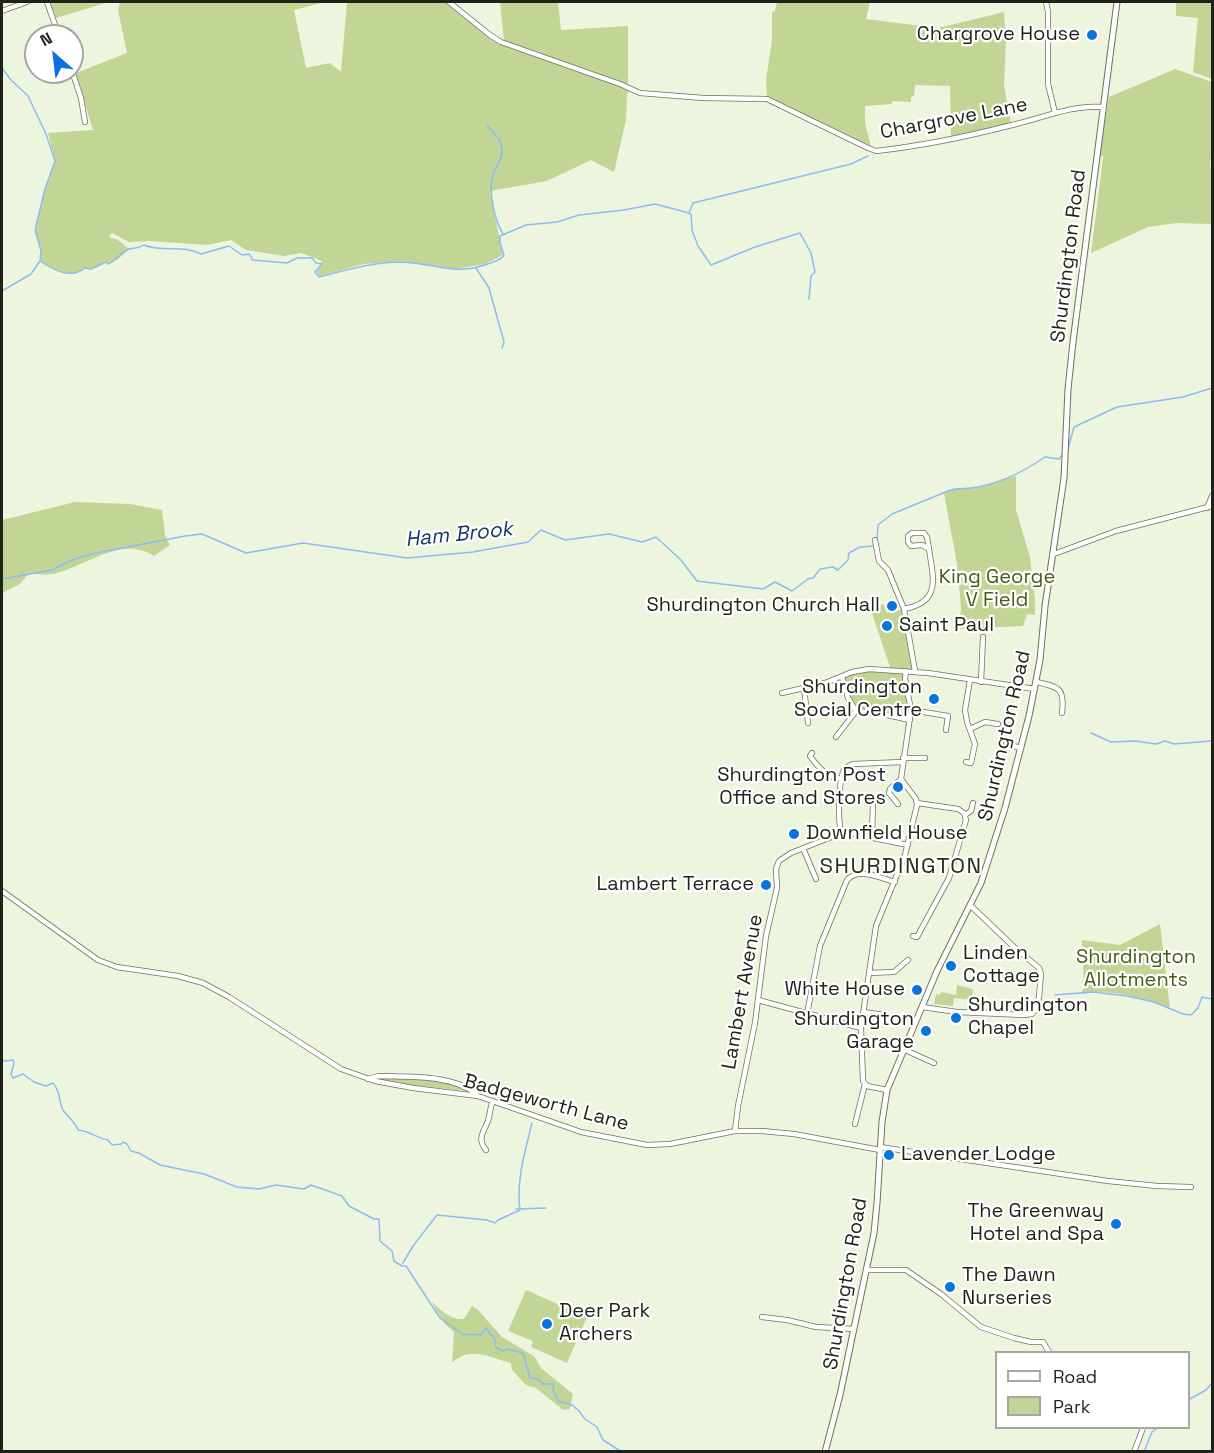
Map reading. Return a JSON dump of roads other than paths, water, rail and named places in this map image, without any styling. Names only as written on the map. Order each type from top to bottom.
[{"type":"main road","name":"Shurdington Road","points":[[825,1452],[867,1270],[878,1203],[880,1148],[887,1090],[937,971],[971,906],[988,863],[1021,748],[1035,689],[1064,478],[1068,389],[1117,2]]},
{"type":"street","points":[[8,2],[10,8]]},
{"type":"street","points":[[2,11],[27,2]]},
{"type":"street","points":[[47,2],[55,24]]},
{"type":"street","name":"Chargrove Lane","points":[[449,2],[501,42],[640,93],[703,98],[767,99],[876,151],[975,134],[1055,113],[1094,106],[1102,107]]},
{"type":"street","points":[[1046,2],[1048,84],[1055,113]]},
{"type":"street","points":[[76,84],[85,122]]},
{"type":"street","points":[[1054,554],[1116,531],[1210,506],[1212,496]]},
{"type":"street","points":[[904,609],[921,605],[931,593],[933,580],[929,549],[927,537],[924,533],[912,533],[908,536],[911,546],[922,545],[929,549]]},
{"type":"street","points":[[875,540],[879,561],[888,570],[904,609],[915,671]]},
{"type":"street","points":[[981,682],[983,637]]},
{"type":"street","points":[[782,693],[825,683],[852,672],[868,669],[915,671],[1035,689]]},
{"type":"street","points":[[855,1124],[865,1084],[861,1028],[877,921],[895,882],[908,845],[917,803],[901,779],[912,710],[905,678],[906,671]]},
{"type":"street","points":[[842,677],[848,698],[856,711]]},
{"type":"street","points":[[970,680],[965,710],[975,744],[968,763],[978,765]]},
{"type":"street","points":[[1036,682],[1054,686],[1060,690],[1064,699],[1062,712]]},
{"type":"street","points":[[804,687],[808,723]]},
{"type":"street","points":[[912,710],[948,716],[946,730]]},
{"type":"street","points":[[856,711],[910,720]]},
{"type":"street","points":[[836,738],[856,711]]},
{"type":"street","points":[[970,729],[985,722],[998,724]]},
{"type":"street","points":[[1006,744],[1021,748]]},
{"type":"street","points":[[809,755],[822,772],[842,779]]},
{"type":"street","points":[[841,833],[844,770],[851,764],[925,758]]},
{"type":"street","points":[[898,804],[889,793],[890,789],[901,779]]},
{"type":"street","points":[[872,837],[873,802]]},
{"type":"street","points":[[917,803],[956,808],[965,814],[966,820],[952,870],[918,937]]},
{"type":"street","points":[[965,814],[970,811],[973,803]]},
{"type":"street","points":[[816,879],[803,848],[841,833],[908,845]]},
{"type":"street","name":"Lambert Avenue","points":[[735,1131],[758,1000],[766,936],[777,888],[776,869],[781,859],[803,848]]},
{"type":"street","points":[[807,1014],[820,946],[846,882],[851,876],[860,873],[895,882]]},
{"type":"street","name":"Badgeworth Lane","points":[[2,891],[98,960],[117,968],[178,976],[203,983],[229,997],[341,1069],[368,1079],[394,1085],[478,1096],[573,1130],[647,1145],[670,1144],[735,1131],[794,1134],[1108,1181],[1191,1187]]},
{"type":"street","points":[[922,1007],[957,1012],[1024,1015],[1032,1014],[1036,1009],[1041,974],[1039,968],[971,906]]},
{"type":"street","points":[[869,973],[896,971],[908,960]]},
{"type":"street","points":[[758,1000],[861,1028]]},
{"type":"street","points":[[863,1012],[885,1016]]},
{"type":"street","points":[[903,1050],[934,1063]]},
{"type":"street","points":[[368,1079],[378,1076],[438,1080],[471,1089],[478,1096]]},
{"type":"street","points":[[865,1084],[887,1090]]},
{"type":"street","points":[[486,1150],[481,1137],[493,1101]]},
{"type":"street","points":[[867,1270],[906,1270],[959,1307],[981,1327],[1014,1338],[1043,1342],[1048,1351]]},
{"type":"street","points":[[762,1317],[816,1327],[854,1329]]},
{"type":"street","points":[[1134,1452],[1143,1429]]},
{"type":"waterway","points":[[2,68],[28,96],[46,134],[55,161],[45,189],[35,230],[41,251],[40,261],[31,274],[2,291]]},
{"type":"waterway","points":[[487,125],[498,138],[502,148],[491,188],[495,213],[503,234]]},
{"type":"waterway","points":[[40,261],[56,270],[74,273],[106,262],[108,264],[126,250],[144,245],[187,249],[201,254],[229,246],[242,255],[249,254],[253,260],[287,263],[297,258],[312,258],[316,263],[322,264],[315,272],[319,277],[391,262],[467,269],[501,259],[504,255],[500,236],[526,225],[557,222],[579,215],[655,204],[689,213],[693,203],[851,164],[868,156]]},
{"type":"waterway","points":[[689,214],[691,214],[692,230],[698,246],[711,265],[755,247],[800,233],[811,253],[815,272],[811,276],[809,299]]},
{"type":"waterway","points":[[476,268],[489,288],[504,342],[502,348]]},
{"type":"waterway","name":"Ham Brook","points":[[1068,449],[1074,427],[1117,407],[1183,397],[1212,388]]},
{"type":"waterway","name":"Ham Brook","points":[[877,540],[878,525],[892,514],[951,490],[1000,481],[1019,473],[1045,457],[1059,459],[1062,455]]},
{"type":"waterway","name":"Ham Brook","points":[[2,579],[52,570],[91,554],[202,534],[246,553],[303,543],[407,558],[473,552],[528,542],[541,530],[565,540],[609,534],[642,542],[656,537],[681,560],[697,581],[763,589],[775,582],[792,591],[813,578],[820,569],[833,567],[838,570],[848,560],[849,553],[860,547],[875,546]]},
{"type":"waterway","points":[[1091,733],[1111,742],[1135,741],[1156,744],[1165,741],[1174,744],[1212,741]]},
{"type":"waterway","points":[[1055,995],[1093,992],[1127,996],[1154,1002],[1191,1015],[1198,1008],[1202,997],[1212,999]]},
{"type":"waterway","points":[[2,1051],[2,1058]]},
{"type":"waterway","points":[[2,1059],[4,1061],[13,1060],[11,1074],[13,1078],[23,1074],[34,1082],[46,1086],[53,1083],[63,1110],[78,1130],[108,1140],[112,1145],[123,1142],[131,1151],[160,1165],[204,1174],[237,1187],[259,1189],[276,1185],[304,1189],[311,1185],[342,1196],[349,1206],[374,1219],[379,1219],[380,1241],[392,1251],[394,1261],[406,1266],[440,1318],[462,1334],[481,1335],[486,1328],[495,1339],[496,1348],[523,1353],[530,1378],[538,1379],[543,1384],[554,1384],[553,1390],[558,1401],[572,1405],[585,1419],[597,1427],[603,1440],[622,1452]]},
{"type":"waterway","points":[[403,1263],[437,1215],[487,1220],[495,1223],[520,1210],[520,1177],[532,1123]]},
{"type":"waterway","points":[[516,1209],[546,1208]]},
{"type":"waterway","points":[[1190,1399],[1206,1390],[1212,1383]]},
{"type":"waterway","points":[[1144,1452],[1152,1432],[1156,1429]]},
{"type":"place","name":"Chargrove House","points":[[1092,35]]},
{"type":"place","name":"Shurdington Church Hall","points":[[892,606]]},
{"type":"place","name":"Saint Paul","points":[[887,626]]},
{"type":"place","name":"Shurdington Social Centre","points":[[934,699]]},
{"type":"place","name":"Shurdington Post Office and Stores","points":[[898,787]]},
{"type":"place","name":"Downfield House","points":[[794,834]]},
{"type":"place","name":"Lambert Terrace","points":[[766,885]]},
{"type":"place","name":"Linden Cottage","points":[[951,966]]},
{"type":"place","name":"White House","points":[[917,990]]},
{"type":"place","name":"Shurdington Chapel","points":[[956,1018]]},
{"type":"place","name":"Shurdington Garage","points":[[926,1031]]},
{"type":"place","name":"Lavender Lodge","points":[[889,1155]]},
{"type":"place","name":"The Greenway Hotel and Spa","points":[[1116,1224]]},
{"type":"place","name":"The Dawn Nurseries","points":[[950,1287]]},
{"type":"place","name":"Deer Park Archers","points":[[547,1324]]},
{"type":"district","name":"SHURDINGTON","points":[[901,867]]},
{"type":"park label","name":"King George V Field","points":[[997,590]]},
{"type":"park label","name":"Shurdington Allotments","points":[[1136,970]]}]
